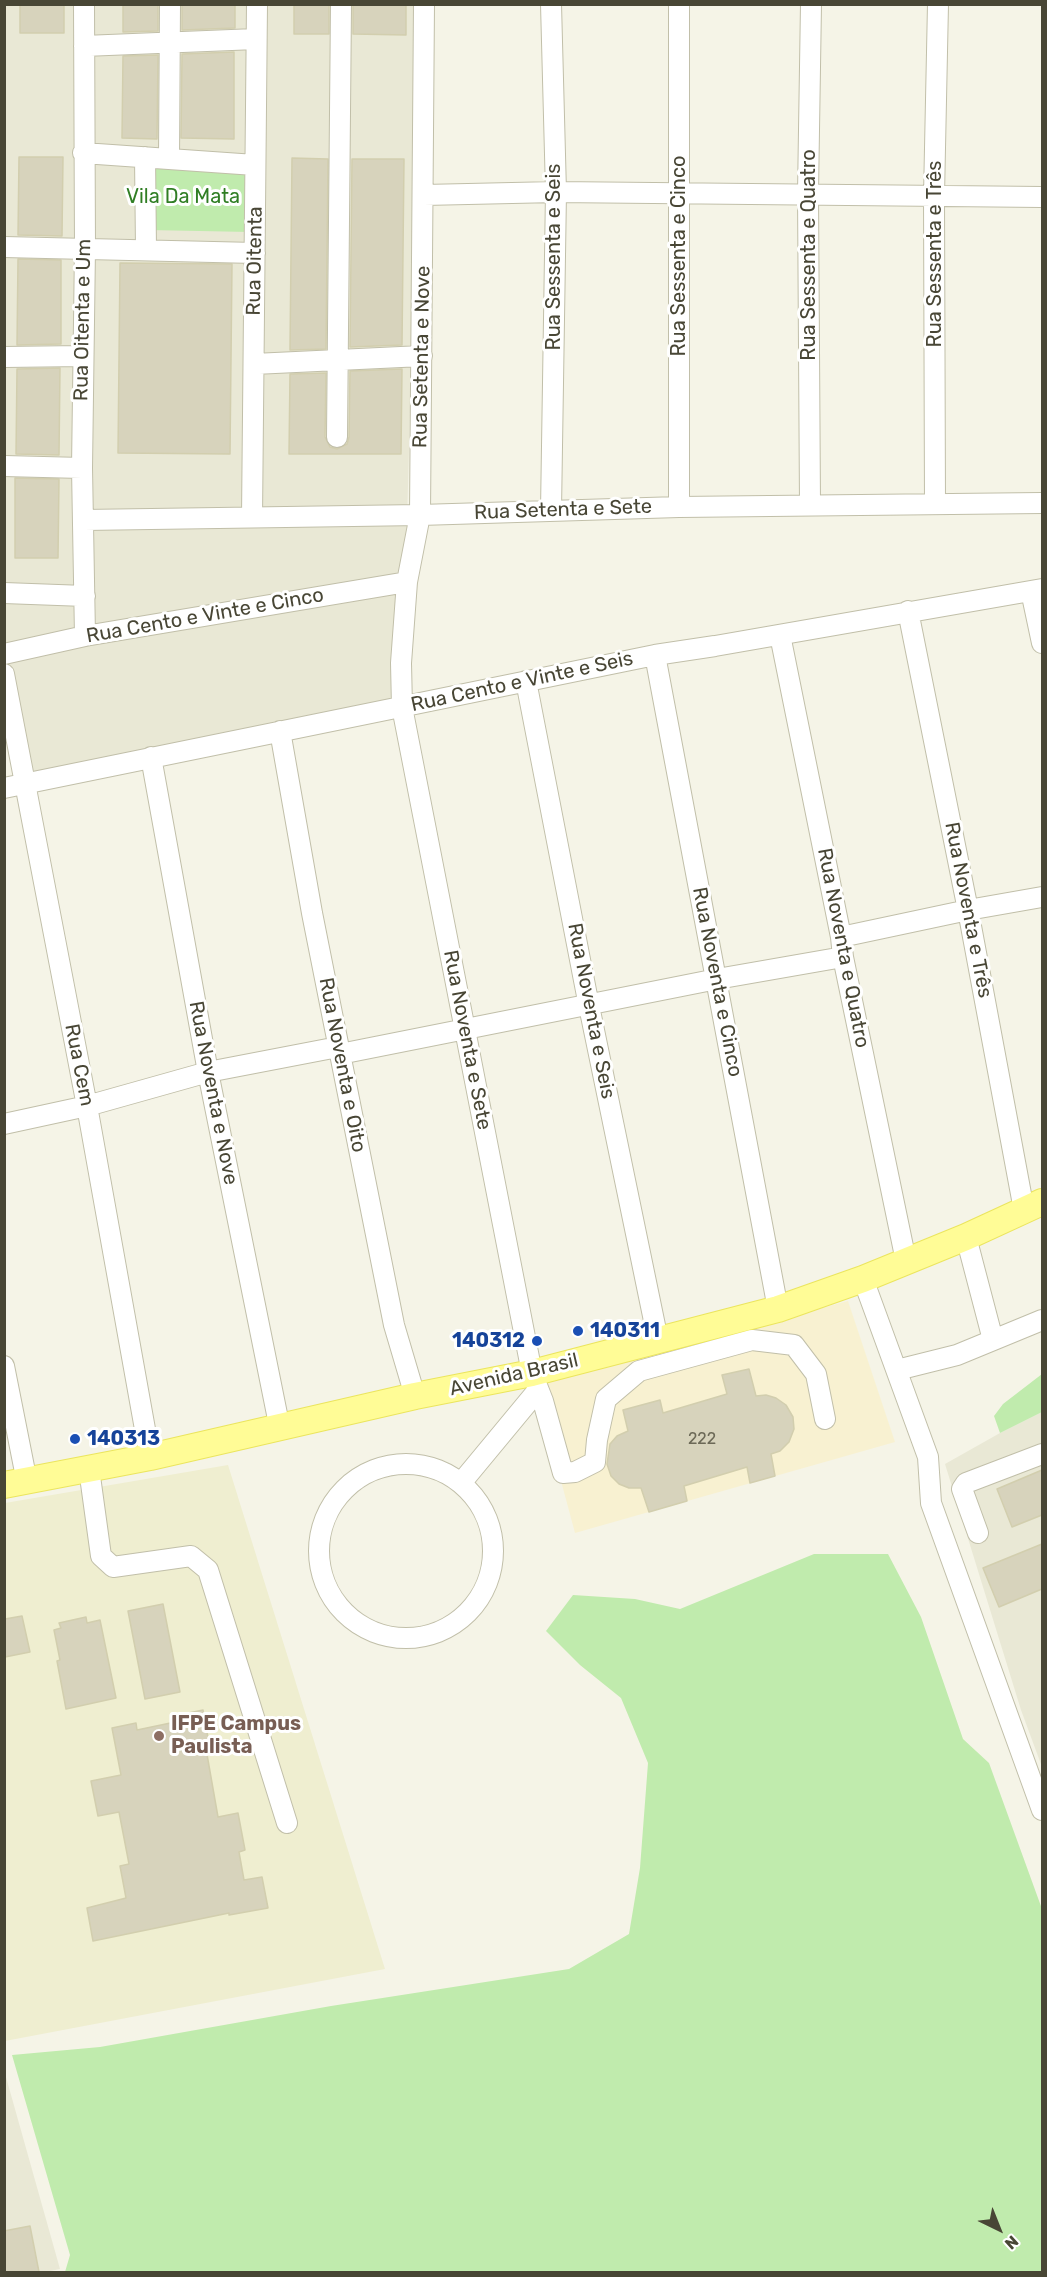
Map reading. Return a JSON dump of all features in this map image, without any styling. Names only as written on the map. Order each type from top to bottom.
[{"type":"main road","name":"Avenida Brasil","points":[[16,1484],[280,1429],[415,1396],[535,1382],[658,1340],[778,1309],[863,1279],[966,1237],[1033,1206]]},
{"type":"street","name":"Rua Oitenta e Um","points":[[84,4],[85,248],[82,468],[85,636]]},
{"type":"street","points":[[169,159],[170,4]]},
{"type":"street","name":"Rua Oitenta","points":[[252,517],[257,4]]},
{"type":"street","points":[[337,437],[341,4]]},
{"type":"street","name":"Rua Setenta e Nove","points":[[402,707],[401,663],[407,582],[420,515],[424,4]]},
{"type":"street","name":"Rua Sessenta e Seis","points":[[550,510],[556,192],[551,4]]},
{"type":"street","name":"Rua Sessenta e Cinco","points":[[679,4],[680,507]]},
{"type":"street","name":"Rua Sessenta e Quatro","points":[[810,505],[808,193],[811,4]]},
{"type":"street","name":"Rua Sessenta e Três","points":[[935,504],[934,196],[938,4]]},
{"type":"street","points":[[84,46],[256,39]]},
{"type":"street","points":[[83,153],[255,165]]},
{"type":"street","points":[[145,157],[146,249]]},
{"type":"street","points":[[424,195],[556,192],[1042,197]]},
{"type":"street","points":[[4,247],[255,253]]},
{"type":"street","points":[[4,357],[82,356]]},
{"type":"street","points":[[254,364],[422,356]]},
{"type":"street","points":[[4,466],[82,468]]},
{"type":"street","name":"Rua Setenta e Sete","points":[[84,520],[420,515],[680,507],[1042,503]]},
{"type":"street","name":"Rua Cento e Vinte e Cinco","points":[[4,654],[85,636],[407,582]]},
{"type":"street","points":[[1037,590],[1042,643]]},
{"type":"street","name":"Rua Cento e Vinte e Seis","points":[[4,788],[655,655],[1037,590]]},
{"type":"street","name":"Rua Cento e Vinte e Cinco","points":[[4,593],[85,596]]},
{"type":"street","name":"Rua Noventa e Três","points":[[909,611],[968,910],[1033,1206]]},
{"type":"street","name":"Rua Noventa e Quatro","points":[[780,635],[906,1261]]},
{"type":"street","name":"Rua Noventa e Cinco","points":[[655,655],[778,1309]]},
{"type":"street","name":"Rua Cem","points":[[4,674],[87,1106],[150,1457]]},
{"type":"street","name":"Rua Noventa e Seis","points":[[526,681],[589,1006],[658,1340]]},
{"type":"street","name":"Rua Noventa e Sete","points":[[402,707],[535,1382],[563,1473],[575,1472],[595,1462],[597,1440],[606,1399],[639,1371],[752,1340],[794,1345],[816,1374],[825,1419]]},
{"type":"street","name":"Rua Noventa e Oito","points":[[280,731],[339,1050],[394,1325],[415,1396]]},
{"type":"street","name":"Rua Noventa e Nove","points":[[151,757],[207,1072],[280,1429]]},
{"type":"street","points":[[841,937],[1042,897]]},
{"type":"street","points":[[4,1124],[87,1106],[207,1072],[465,1030],[717,979],[843,957]]},
{"type":"street","points":[[966,1237],[993,1340]]},
{"type":"street","points":[[863,1279],[928,1457],[931,1503],[1042,1810]]},
{"type":"street","points":[[897,1370],[957,1355],[1042,1320]]},
{"type":"street","points":[[4,1366],[16,1484]]},
{"type":"street","points":[[461,1483],[535,1382]]},
{"type":"street","points":[[978,1533],[962,1489],[966,1483],[1042,1454]]},
{"type":"street","points":[[408,1464],[437,1469],[461,1483],[481,1505],[492,1532],[493,1561],[485,1589],[468,1613],[444,1630],[416,1639],[387,1637],[360,1626],[338,1607],[324,1583],[322,1574],[319,1555],[322,1527],[335,1501],[355,1481],[380,1468],[408,1464]]},
{"type":"street","points":[[89,1469],[100,1556],[113,1567],[191,1556],[208,1570],[287,1822]]},
{"type":"shaded area","points":[[4,5],[421,5],[402,707],[24,785],[4,674]]},
{"type":"shaded area","points":[[848,1301],[895,1442],[575,1533],[535,1384]]},
{"type":"shaded area","points":[[1042,1412],[1042,1767],[1021,1710],[945,1464]]},
{"type":"shaded area","name":"IFPE Campus Paulista","points":[[228,1465],[385,1969],[5,2041],[5,1503]]},
{"type":"shaded area","points":[[4,2070],[60,2269],[45,2272],[5,2272]]},
{"type":"green space","name":"Vila Da Mata","points":[[148,160],[253,168],[250,232],[148,230]]},
{"type":"green space","points":[[1042,1374],[1042,1412],[1000,1433],[994,1416],[1003,1404]]},
{"type":"green space","points":[[814,1554],[888,1554],[921,1617],[963,1739],[989,1763],[1042,1909],[1042,2272],[65,2272],[70,2255],[12,2055],[100,2047],[331,2006],[569,1969],[629,1934],[640,1868],[648,1763],[621,1698],[580,1665],[546,1631],[573,1595],[635,1599],[680,1609]]},
{"type":"building","points":[[20,4],[64,4],[64,33],[20,33]]},
{"type":"building","points":[[123,4],[158,4],[158,31],[123,32]]},
{"type":"building","points":[[182,4],[235,4],[235,28],[182,30]]},
{"type":"building","points":[[294,4],[329,4],[329,34],[294,34]]},
{"type":"building","points":[[353,4],[406,4],[406,35],[353,34]]},
{"type":"building","points":[[234,52],[234,139],[181,138],[182,54]]},
{"type":"building","points":[[158,55],[157,139],[122,138],[123,56]]},
{"type":"building","points":[[19,157],[63,157],[62,236],[18,235]]},
{"type":"building","points":[[292,158],[328,159],[326,349],[290,350]]},
{"type":"building","points":[[352,159],[404,159],[402,345],[350,347]]},
{"type":"building","points":[[18,259],[61,260],[61,344],[17,345]]},
{"type":"building","points":[[120,263],[232,264],[230,454],[118,453]]},
{"type":"building","points":[[60,368],[59,455],[16,454],[17,369]]},
{"type":"building","points":[[402,369],[401,454],[289,454],[290,374],[326,373],[325,437],[330,447],[337,449],[347,444],[349,437],[350,371]]},
{"type":"building","points":[[15,478],[59,479],[58,558],[15,558]]},
{"type":"building","points":[[749,1369],[756,1396],[766,1395],[776,1398],[786,1405],[793,1417],[794,1429],[789,1442],[780,1451],[771,1454],[775,1476],[750,1483],[747,1467],[684,1486],[687,1501],[649,1512],[641,1488],[629,1488],[619,1484],[611,1476],[607,1464],[610,1444],[617,1436],[628,1431],[623,1410],[660,1400],[663,1413],[727,1394],[722,1375]]},
{"type":"building","points":[[1042,1470],[1042,1515],[1012,1527],[997,1489]]},
{"type":"building","points":[[1042,1544],[1042,1589],[999,1607],[983,1568]]},
{"type":"building","points":[[163,1604],[180,1692],[145,1699],[128,1611]]},
{"type":"building","points":[[22,1616],[30,1652],[5,1657],[5,1619]]},
{"type":"building","points":[[86,1617],[87,1623],[100,1620],[116,1698],[66,1709],[54,1630],[61,1628],[59,1623]]},
{"type":"building","points":[[203,1710],[209,1743],[205,1743],[218,1817],[238,1813],[245,1850],[239,1852],[244,1880],[262,1877],[268,1908],[229,1915],[229,1913],[93,1941],[87,1908],[126,1898],[120,1866],[129,1864],[119,1812],[98,1816],[91,1781],[121,1775],[112,1728],[136,1723],[137,1730],[180,1721],[179,1715]]},
{"type":"building","points":[[30,2226],[39,2272],[4,2272],[4,2231]]},
{"type":"place","name":"140311","points":[[578,1331]]},
{"type":"place","name":"140312","points":[[537,1341]]},
{"type":"place","name":"140313","points":[[75,1439]]},
{"type":"place","name":"IFPE Campus Paulista","points":[[159,1736]]}]
